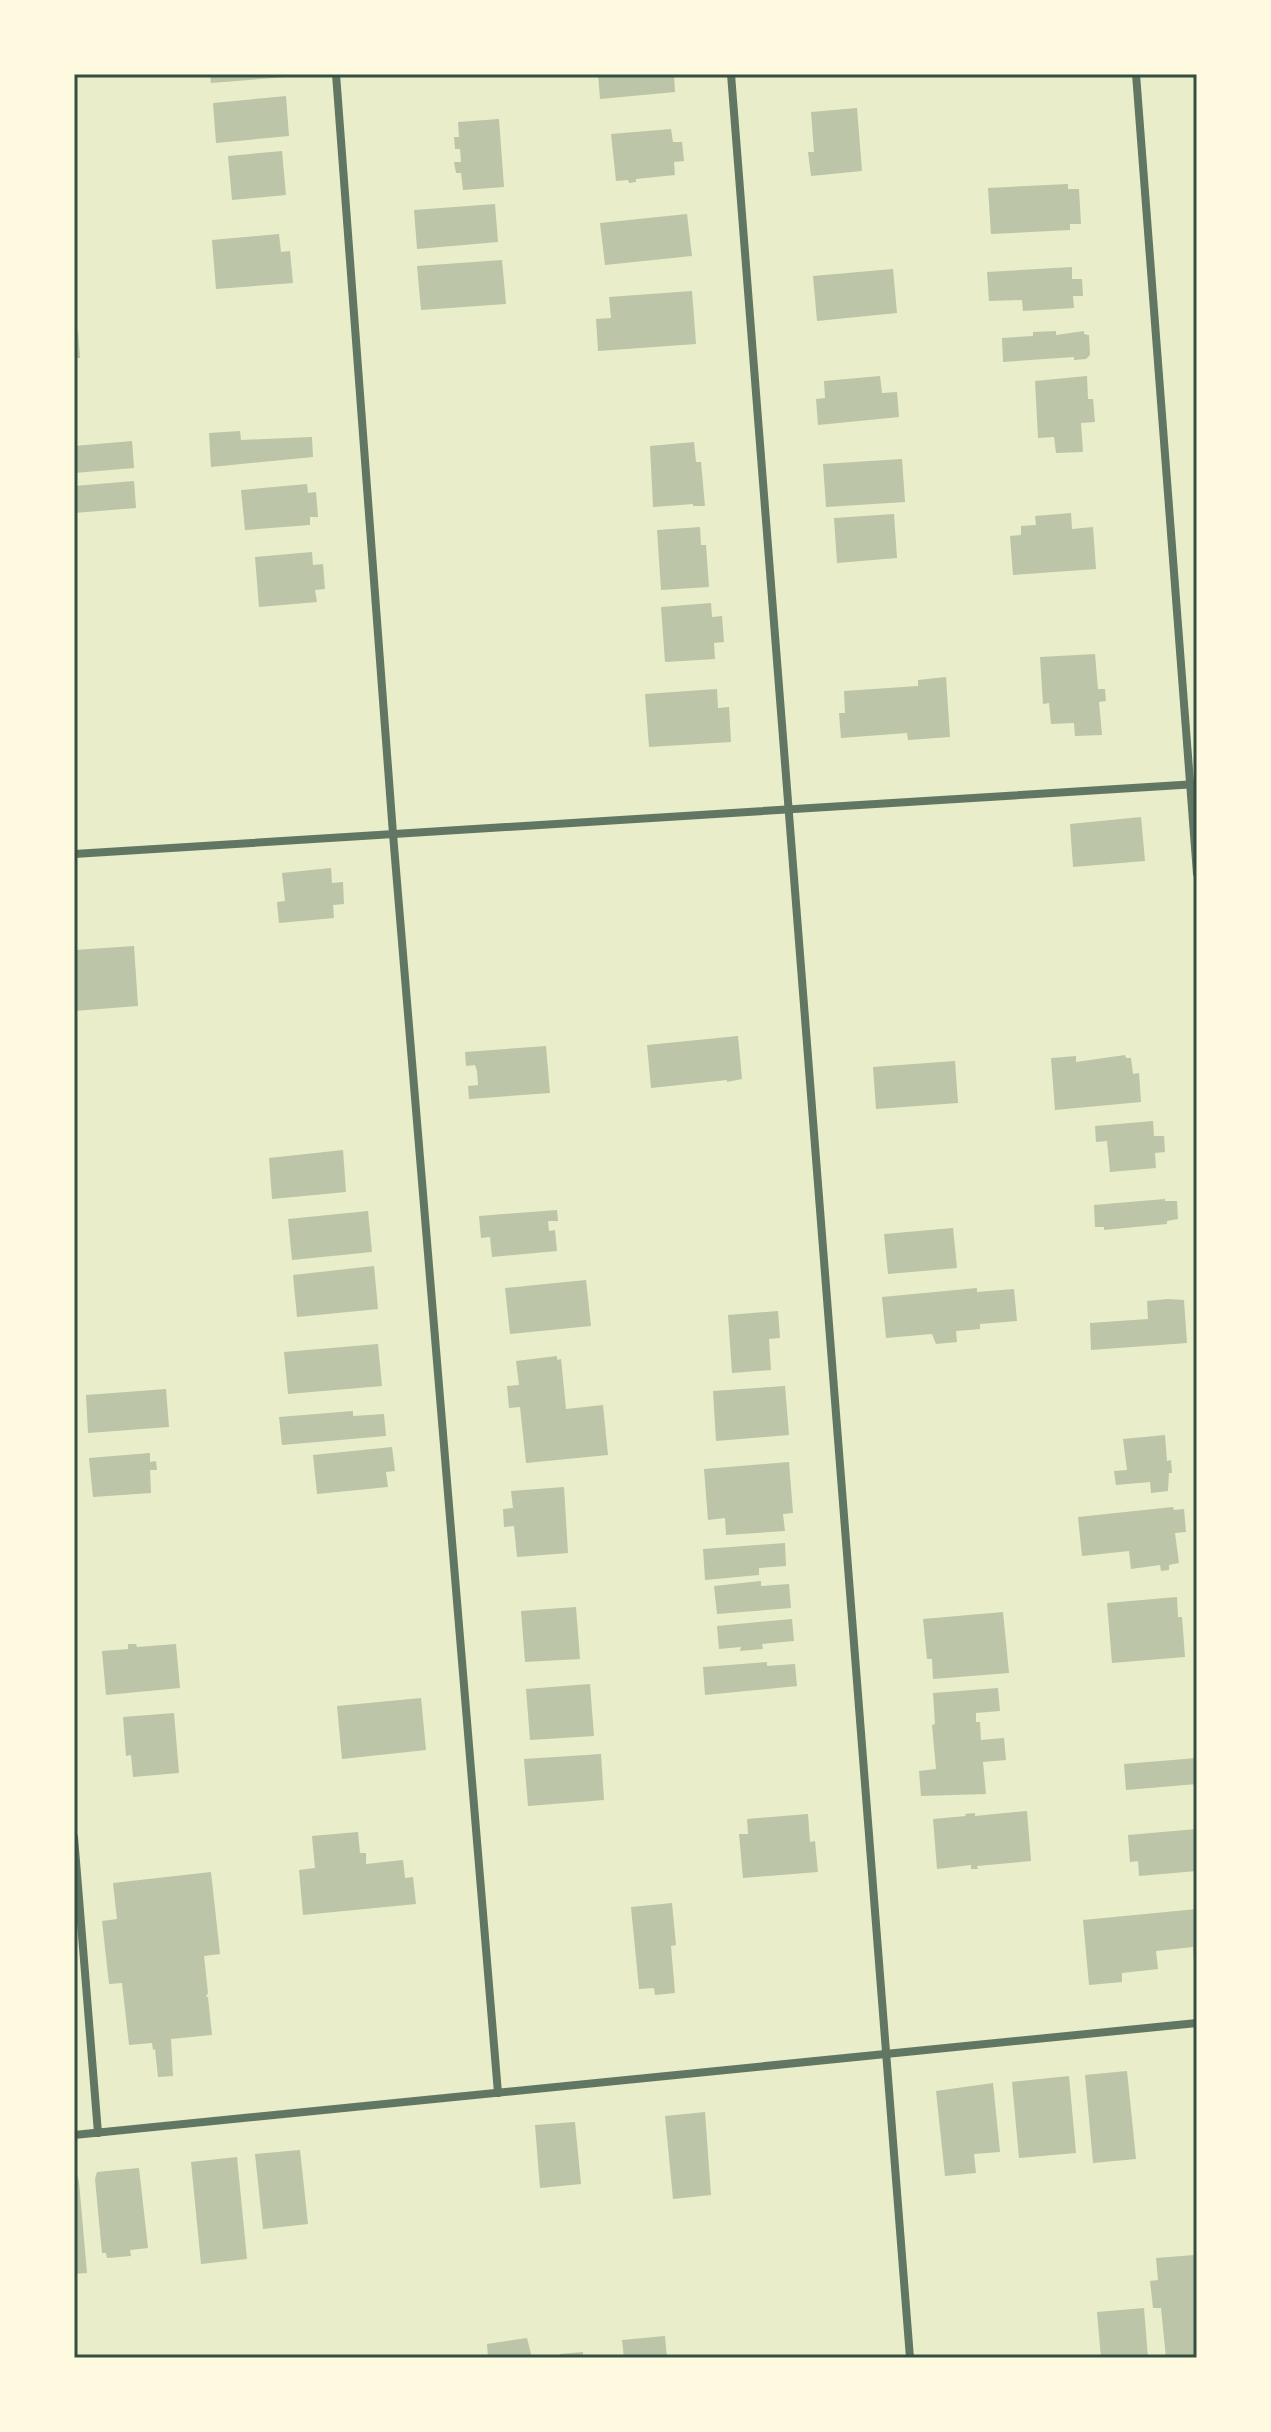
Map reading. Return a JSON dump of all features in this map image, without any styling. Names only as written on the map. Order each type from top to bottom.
[{"type":"street","points":[[336,74],[393,834],[498,2093]]},
{"type":"street","points":[[731,74],[910,2358]]},
{"type":"street","points":[[1136,74],[1194,785],[1197,874]]},
{"type":"street","points":[[74,854],[1194,785]]},
{"type":"street","points":[[74,1837],[98,2133]]},
{"type":"street","points":[[74,2135],[1197,2023]]},
{"type":"building","points":[[210,74],[286,74],[286,77],[211,83]]},
{"type":"building","points":[[598,74],[674,74],[675,92],[600,99]]},
{"type":"building","points":[[286,96],[289,136],[216,143],[213,103]]},
{"type":"building","points":[[857,108],[862,171],[811,176],[808,152],[814,152],[811,112]]},
{"type":"building","points":[[499,119],[504,187],[463,190],[461,173],[456,173],[454,162],[461,162],[460,149],[455,149],[454,137],[459,137],[458,122]]},
{"type":"building","points":[[671,129],[673,142],[682,142],[684,161],[674,162],[675,175],[636,179],[636,182],[629,183],[628,180],[616,181],[611,134]]},
{"type":"building","points":[[282,151],[286,195],[232,200],[228,156]]},
{"type":"building","points":[[1068,184],[1068,189],[1079,189],[1081,224],[1070,224],[1070,230],[991,234],[988,188]]},
{"type":"building","points":[[495,204],[498,242],[417,249],[414,210]]},
{"type":"building","points":[[687,214],[692,256],[605,265],[600,223]]},
{"type":"building","points":[[279,234],[281,252],[290,251],[293,283],[216,289],[212,240]]},
{"type":"building","points":[[502,260],[506,304],[421,310],[417,266]]},
{"type":"building","points":[[1072,267],[1072,279],[1082,279],[1083,296],[1073,296],[1074,308],[1023,311],[1022,300],[989,301],[987,272]]},
{"type":"building","points":[[893,269],[897,313],[817,321],[813,276]]},
{"type":"building","points":[[692,291],[696,344],[598,351],[596,319],[611,318],[609,297]]},
{"type":"building","points":[[74,331],[78,331],[80,358],[74,358]]},
{"type":"building","points":[[1056,331],[1056,335],[1084,331],[1089,335],[1090,355],[1086,359],[1074,360],[1074,357],[1003,362],[1002,338]]},
{"type":"building","points":[[880,376],[882,393],[897,392],[899,417],[818,425],[816,399],[825,398],[824,381]]},
{"type":"building","points":[[1087,376],[1088,399],[1093,399],[1095,422],[1081,423],[1083,452],[1056,453],[1054,437],[1038,438],[1035,381]]},
{"type":"building","points":[[240,431],[241,440],[312,437],[313,457],[211,467],[209,433]]},
{"type":"building","points":[[132,441],[134,468],[74,473],[74,446]]},
{"type":"building","points":[[694,442],[696,462],[701,462],[705,506],[653,507],[650,446]]},
{"type":"building","points":[[902,459],[905,502],[826,507],[823,464]]},
{"type":"building","points":[[134,481],[136,508],[74,513],[74,486]]},
{"type":"building","points":[[307,484],[308,493],[316,492],[318,517],[310,517],[310,525],[245,530],[241,490]]},
{"type":"building","points":[[1071,513],[1072,529],[1093,527],[1096,569],[1013,575],[1010,536],[1021,535],[1021,526],[1036,525],[1035,516]]},
{"type":"building","points":[[894,514],[897,558],[837,563],[834,518]]},
{"type":"building","points":[[700,527],[701,545],[706,545],[709,587],[661,590],[657,530]]},
{"type":"building","points":[[312,552],[313,565],[323,564],[325,589],[315,590],[317,602],[259,607],[255,557]]},
{"type":"building","points":[[711,603],[712,617],[722,616],[724,642],[714,643],[715,659],[665,662],[661,607]]},
{"type":"building","points":[[1095,654],[1098,689],[1105,689],[1106,701],[1099,702],[1102,735],[1075,736],[1074,723],[1051,724],[1049,703],[1043,704],[1040,657]]},
{"type":"building","points":[[946,677],[950,737],[908,740],[907,733],[841,738],[839,713],[845,713],[844,691],[918,686],[918,680]]},
{"type":"building","points":[[717,689],[718,708],[729,707],[731,742],[649,747],[645,694]]},
{"type":"building","points":[[1141,817],[1145,861],[1073,867],[1070,824]]},
{"type":"building","points":[[331,868],[332,883],[343,882],[344,904],[333,905],[334,918],[279,923],[277,902],[285,901],[282,873]]},
{"type":"building","points":[[134,946],[138,1006],[74,1011],[74,950]]},
{"type":"building","points":[[738,1036],[742,1079],[651,1088],[647,1045]]},
{"type":"building","points":[[546,1046],[550,1093],[469,1099],[468,1086],[478,1085],[477,1071],[475,1065],[466,1066],[465,1052]]},
{"type":"building","points":[[1125,1055],[1131,1058],[1133,1074],[1139,1073],[1141,1102],[1055,1110],[1051,1058],[1076,1056],[1076,1062]]},
{"type":"building","points":[[955,1061],[958,1103],[876,1109],[873,1067]]},
{"type":"building","points":[[1153,1121],[1154,1136],[1164,1136],[1165,1152],[1155,1153],[1156,1168],[1110,1172],[1107,1141],[1096,1142],[1095,1126]]},
{"type":"building","points":[[343,1150],[346,1192],[272,1199],[269,1158]]},
{"type":"building","points":[[1165,1199],[1177,1201],[1178,1219],[1167,1221],[1167,1224],[1104,1230],[1104,1227],[1095,1227],[1094,1205]]},
{"type":"building","points":[[557,1210],[558,1221],[548,1221],[549,1231],[555,1230],[557,1251],[492,1257],[490,1237],[481,1238],[479,1216]]},
{"type":"building","points":[[368,1211],[372,1252],[292,1260],[288,1219]]},
{"type":"building","points":[[953,1228],[957,1268],[888,1274],[884,1234]]},
{"type":"building","points":[[374,1266],[378,1309],[297,1317],[293,1275]]},
{"type":"building","points":[[586,1280],[591,1326],[510,1334],[505,1288]]},
{"type":"building","points":[[977,1288],[977,1292],[1014,1289],[1017,1321],[980,1324],[980,1329],[956,1331],[957,1342],[936,1344],[932,1334],[886,1338],[882,1297]]},
{"type":"building","points":[[1184,1300],[1187,1343],[1091,1350],[1090,1323],[1148,1319],[1147,1301]]},
{"type":"building","points":[[778,1311],[780,1338],[769,1339],[771,1370],[732,1373],[728,1315]]},
{"type":"building","points":[[378,1344],[382,1386],[288,1394],[284,1352]]},
{"type":"building","points":[[557,1356],[557,1360],[561,1359],[566,1409],[603,1405],[608,1455],[526,1463],[520,1407],[509,1408],[507,1386],[519,1385],[516,1361]]},
{"type":"building","points":[[785,1386],[789,1435],[716,1441],[713,1391]]},
{"type":"building","points":[[166,1389],[169,1427],[88,1433],[86,1395]]},
{"type":"building","points":[[353,1411],[353,1416],[384,1414],[386,1436],[282,1445],[279,1417]]},
{"type":"building","points":[[1165,1435],[1167,1461],[1171,1460],[1172,1473],[1169,1473],[1168,1491],[1151,1493],[1150,1482],[1116,1485],[1114,1471],[1127,1470],[1123,1439]]},
{"type":"building","points":[[392,1447],[395,1471],[386,1472],[388,1487],[317,1494],[313,1455]]},
{"type":"building","points":[[150,1453],[150,1462],[156,1461],[157,1470],[150,1470],[151,1493],[93,1497],[89,1458]]},
{"type":"building","points":[[789,1462],[793,1513],[783,1514],[785,1531],[726,1535],[725,1518],[708,1520],[704,1469]]},
{"type":"building","points":[[564,1487],[568,1553],[517,1557],[514,1526],[504,1527],[503,1509],[513,1508],[511,1491]]},
{"type":"building","points":[[1173,1507],[1174,1510],[1184,1509],[1186,1532],[1175,1533],[1179,1563],[1169,1565],[1169,1570],[1161,1571],[1160,1565],[1131,1569],[1129,1551],[1082,1556],[1078,1517]]},
{"type":"building","points":[[785,1543],[786,1566],[759,1568],[759,1575],[705,1580],[703,1549]]},
{"type":"building","points":[[761,1581],[761,1586],[789,1584],[791,1608],[717,1614],[714,1586]]},
{"type":"building","points":[[1177,1597],[1185,1657],[1112,1663],[1107,1603]]},
{"type":"building","points":[[576,1607],[580,1659],[525,1662],[521,1611]]},
{"type":"building","points":[[1003,1612],[1009,1673],[933,1679],[932,1659],[927,1659],[923,1619]]},
{"type":"building","points":[[792,1619],[794,1641],[762,1644],[763,1649],[719,1649],[717,1626]]},
{"type":"building","points":[[128,1644],[136,1644],[137,1647],[176,1644],[180,1688],[106,1695],[102,1651],[128,1649]]},
{"type":"building","points":[[767,1662],[767,1666],[795,1664],[797,1686],[705,1695],[703,1667]]},
{"type":"building","points":[[590,1684],[594,1736],[530,1740],[526,1689]]},
{"type":"building","points":[[998,1688],[1000,1711],[976,1713],[981,1740],[1004,1738],[1006,1760],[983,1762],[986,1794],[921,1796],[919,1771],[936,1769],[933,1693]]},
{"type":"building","points":[[421,1698],[426,1750],[342,1759],[337,1706]]},
{"type":"building","points":[[174,1713],[179,1773],[133,1777],[131,1755],[126,1756],[123,1717]]},
{"type":"building","points":[[601,1754],[604,1800],[528,1806],[524,1759]]},
{"type":"building","points":[[1197,1758],[1197,1784],[1126,1790],[1124,1764]]},
{"type":"building","points":[[1027,1811],[1031,1861],[977,1866],[978,1869],[971,1869],[971,1865],[937,1869],[933,1819],[975,1813],[975,1816]]},
{"type":"building","points":[[808,1814],[810,1842],[815,1841],[818,1872],[743,1878],[739,1834],[748,1834],[747,1819]]},
{"type":"building","points":[[1197,1829],[1197,1871],[1139,1876],[1138,1861],[1130,1862],[1128,1835]]},
{"type":"building","points":[[358,1832],[360,1853],[366,1853],[366,1864],[403,1860],[405,1878],[413,1877],[416,1904],[303,1915],[299,1870],[315,1868],[312,1836]]},
{"type":"building","points":[[211,1872],[220,1954],[204,1956],[212,2035],[171,2039],[173,2076],[158,2077],[152,2043],[129,2045],[122,1983],[109,1984],[102,1921],[117,1919],[113,1883]]},
{"type":"building","points":[[672,1903],[676,1945],[671,1946],[675,1993],[655,1995],[654,1988],[639,1989],[631,1907]]},
{"type":"building","points":[[1197,1909],[1197,1962],[1194,1962],[1193,1947],[1156,1951],[1158,1969],[1122,1973],[1122,1982],[1089,1985],[1083,1920]]},
{"type":"building","points":[[1127,2071],[1136,2159],[1093,2163],[1085,2075]]},
{"type":"building","points":[[1069,2076],[1076,2153],[1019,2158],[1012,2082]]},
{"type":"building","points":[[993,2083],[1000,2152],[974,2154],[976,2173],[945,2176],[936,2091]]},
{"type":"building","points":[[705,2112],[711,2195],[673,2199],[665,2116]]},
{"type":"building","points":[[575,2122],[581,2184],[540,2188],[535,2125]]},
{"type":"building","points":[[300,2150],[308,2224],[263,2229],[255,2154]]},
{"type":"building","points":[[237,2157],[247,2259],[201,2264],[191,2162]]},
{"type":"building","points":[[139,2168],[148,2248],[130,2250],[131,2256],[107,2258],[106,2253],[102,2253],[95,2179],[97,2172]]},
{"type":"building","points":[[74,2174],[77,2174],[79,2182],[87,2273],[74,2274]]},
{"type":"building","points":[[1194,2255],[1197,2358],[1166,2358],[1161,2308],[1153,2308],[1150,2281],[1158,2280],[1156,2258]]},
{"type":"building","points":[[1144,2308],[1148,2358],[1101,2358],[1097,2312]]},
{"type":"building","points":[[665,2336],[667,2358],[624,2358],[622,2340]]},
{"type":"building","points":[[527,2338],[532,2358],[488,2358],[487,2344]]},
{"type":"building","points":[[583,2352],[583,2358],[560,2358],[560,2354]]}]
